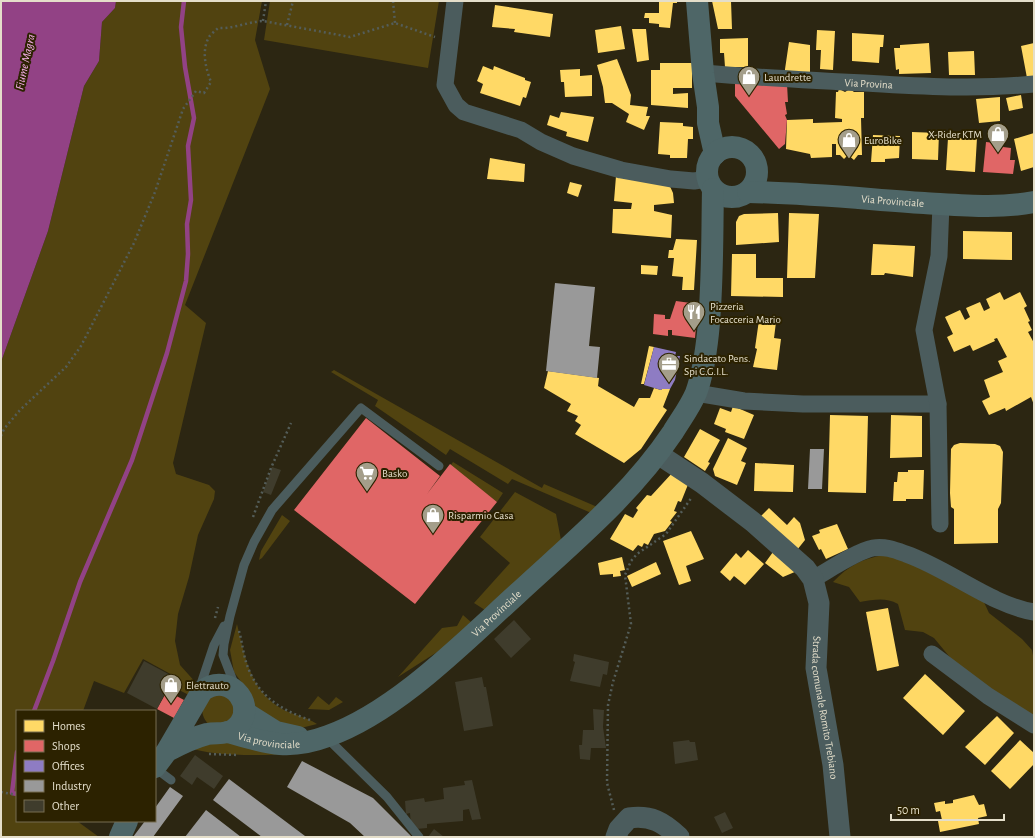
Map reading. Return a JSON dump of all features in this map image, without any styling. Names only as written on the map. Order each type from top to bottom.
[{"type":"main road","points":[[697,1],[703,73],[708,107],[719,120],[725,150]]},
{"type":"main road","name":"Via Provinciale","points":[[725,189],[708,165],[725,150],[743,150],[750,155],[757,170],[795,193],[941,204],[1032,207]]},
{"type":"main road","name":"Via Provinciale","points":[[725,189],[755,182],[757,170]]},
{"type":"main road","points":[[725,189],[795,193]]},
{"type":"main road","name":"Via Provinciale","points":[[222,733],[240,722],[244,712],[276,732],[318,733],[361,722],[391,702],[447,658],[619,501],[658,454],[684,414],[696,392],[707,344],[711,303],[712,233],[725,189]]},
{"type":"main road","points":[[162,766],[196,700],[208,687],[215,684],[223,684],[237,691],[241,697],[244,712]]},
{"type":"main road","points":[[196,700],[197,719],[204,728],[222,733]]},
{"type":"main road","points":[[162,766],[189,740],[222,733]]},
{"type":"main road","name":"Via provinciale","points":[[222,733],[273,745],[289,745],[318,733]]},
{"type":"main road","points":[[120,837],[127,822]]},
{"type":"street","points":[[456,1],[445,85],[456,105],[464,112],[522,130],[541,142],[573,156],[620,170],[670,179],[694,181],[725,189]]},
{"type":"street","name":"Via Provina","points":[[703,73],[790,80],[901,85],[996,88],[1034,84]]},
{"type":"street","points":[[940,524],[938,404],[924,330],[939,256],[941,204]]},
{"type":"street","points":[[696,392],[744,401],[803,404],[938,404]]},
{"type":"street","name":"Strada comunale Romito Trebiano","points":[[658,454],[702,483],[753,522],[793,556],[813,579],[819,603],[816,668],[832,765],[840,837]]},
{"type":"street","points":[[813,579],[842,562],[872,548],[888,548],[924,560],[997,598],[1023,610],[1034,612]]},
{"type":"street","points":[[932,654],[988,696],[1034,725]]},
{"type":"street","points":[[618,833],[629,818],[643,816],[656,820],[679,837]]},
{"type":"lane","points":[[237,691],[223,655],[230,616],[244,565],[254,542],[272,510],[362,408],[439,466]]},
{"type":"lane","points":[[196,700],[214,645],[230,616]]},
{"type":"lane","points":[[318,733],[387,797],[406,823],[419,837]]},
{"type":"path","points":[[263,21],[266,1]]},
{"type":"path","points":[[287,25],[293,1]]},
{"type":"path","points":[[393,1],[395,23]]},
{"type":"path","points":[[1,436],[4,429],[29,400],[66,367],[81,346],[99,314],[134,243],[155,192],[183,109],[196,91],[204,93],[211,82],[206,68],[205,54],[208,38],[218,28],[226,28],[252,21],[263,21],[350,37],[395,23],[450,42]]},
{"type":"path","points":[[618,833],[607,783],[608,704],[613,682],[631,624],[625,575],[631,561],[637,554],[666,534],[702,483]]},
{"type":"path","points":[[238,626],[246,661],[257,686],[272,702],[300,717],[318,733]]},
{"type":"path","points":[[1,792],[16,795]]},
{"type":"shaded area","points":[[116,1],[262,1],[255,40],[270,89],[185,305],[206,323],[173,463],[176,474],[209,485],[215,491],[214,499],[198,535],[189,577],[178,614],[175,641],[180,665],[197,684],[193,697],[171,686],[176,677],[143,659],[124,693],[94,681],[83,710],[16,710],[16,822],[78,822],[99,837],[1,837],[1,362],[48,231],[84,86],[99,61],[102,22],[115,8]]},
{"type":"shaded area","points":[[270,1],[439,1],[428,68],[264,40]]},
{"type":"shaded area","points":[[334,370],[542,488],[544,484],[602,509],[596,515],[512,479],[508,484],[450,449],[446,455],[375,406],[378,400],[331,372]]},
{"type":"shaded area","points":[[453,462],[503,493],[497,502],[450,466]]},
{"type":"shaded area","points":[[515,492],[556,514],[561,540],[485,610],[474,603],[510,563],[480,537]]},
{"type":"shaded area","points":[[282,515],[290,521],[259,560],[261,551]]},
{"type":"shaded area","points":[[883,555],[896,556],[983,600],[989,613],[1022,639],[1032,650],[1034,661],[1034,718],[1014,706],[953,661],[934,638],[923,632],[905,630],[898,604],[889,600],[860,602],[849,587],[833,582],[850,567],[868,559]]},
{"type":"shaded area","points":[[463,615],[472,623],[445,647],[398,677],[442,628],[457,626]]},
{"type":"shaded area","points":[[237,624],[246,661],[256,684],[263,694],[284,710],[317,724],[297,729],[254,712],[247,690],[234,672],[230,650]]},
{"type":"shaded area","points":[[207,695],[233,695],[235,721],[209,725],[202,710]]},
{"type":"shaded area","points":[[318,696],[329,705],[336,697],[343,702],[329,710],[308,709]]},
{"type":"shaded area","points":[[236,741],[295,753],[240,755],[211,753],[188,747]]},
{"type":"water","name":"Fiume Magra","points":[[1,1],[116,1],[115,8],[102,22],[99,61],[84,86],[48,231],[1,362]]},
{"type":"building: Homes","points":[[659,1],[677,1],[677,3],[673,3],[670,28],[659,27],[659,24],[649,23],[649,18],[644,18],[645,13],[659,13]]},
{"type":"building: Homes","points":[[712,1],[731,1],[732,29],[718,29]]},
{"type":"building: Homes","points":[[495,5],[553,14],[550,37],[514,32],[515,29],[492,27]]},
{"type":"building: Homes","points":[[621,26],[625,49],[598,53],[595,30]]},
{"type":"building: Homes","points":[[632,29],[646,29],[649,60],[637,62]]},
{"type":"building: Homes","points":[[817,30],[835,31],[833,70],[820,69],[821,50],[816,50]]},
{"type":"building: Homes","points":[[852,33],[884,35],[883,47],[880,47],[879,63],[852,61]]},
{"type":"building: Homes","points":[[748,38],[748,67],[725,67],[724,53],[720,53],[720,39]]},
{"type":"building: Homes","points":[[789,42],[810,45],[810,77],[784,76]]},
{"type":"building: Homes","points":[[929,43],[931,73],[899,74],[899,69],[896,70],[894,48],[900,48],[900,45]]},
{"type":"building: Homes","points":[[1034,43],[1034,76],[1027,78],[1021,46]]},
{"type":"building: Homes","points":[[974,51],[975,75],[949,75],[948,52]]},
{"type":"building: Homes","points":[[617,59],[631,95],[630,105],[648,107],[646,116],[650,116],[644,130],[626,122],[629,114],[612,103],[605,103],[603,87],[597,65]]},
{"type":"building: Homes","points":[[660,63],[692,63],[692,88],[673,88],[673,94],[688,93],[688,108],[651,105],[651,70],[660,70]]},
{"type":"building: Homes","points":[[483,66],[493,70],[494,66],[525,78],[525,80],[531,82],[526,98],[523,97],[520,106],[480,93],[483,84],[477,81]]},
{"type":"building: Homes","points":[[580,69],[580,76],[592,75],[592,96],[565,97],[564,82],[561,82],[560,70]]},
{"type":"building: Homes","points":[[839,89],[845,92],[850,89],[854,92],[864,92],[864,118],[861,118],[862,155],[858,155],[854,160],[848,155],[844,159],[840,155],[836,155],[836,144],[832,144],[832,157],[811,158],[810,154],[786,149],[787,120],[813,119],[813,123],[842,122],[842,119],[835,118],[836,92],[838,92]]},
{"type":"building: Homes","points":[[1021,95],[1023,108],[1009,111],[1006,98]]},
{"type":"building: Homes","points":[[1000,97],[1000,121],[979,123],[976,99]]},
{"type":"building: Homes","points":[[561,112],[594,117],[588,142],[566,136],[567,132],[547,125],[550,115],[559,118]]},
{"type":"building: Homes","points":[[660,122],[683,123],[683,126],[693,127],[693,139],[688,139],[687,158],[670,158],[670,155],[658,154]]},
{"type":"building: Homes","points":[[912,132],[939,133],[938,160],[912,159]]},
{"type":"building: Homes","points":[[1034,133],[1034,167],[1021,171],[1014,139]]},
{"type":"building: Homes","points":[[873,135],[900,136],[899,158],[885,159],[885,162],[871,162]]},
{"type":"building: Homes","points":[[948,138],[977,138],[975,172],[946,170]]},
{"type":"building: Homes","points":[[490,158],[525,164],[524,182],[487,179]]},
{"type":"building: Homes","points":[[616,176],[668,182],[673,193],[674,203],[654,205],[654,211],[672,215],[671,238],[612,233],[613,209],[631,209],[632,203],[614,201]]},
{"type":"building: Homes","points":[[570,182],[582,185],[578,197],[567,193]]},
{"type":"building: Homes","points":[[778,213],[779,242],[736,245],[736,222],[739,216],[744,214]]},
{"type":"building: Homes","points":[[789,213],[819,214],[815,278],[787,278]]},
{"type":"building: Homes","points":[[963,231],[1012,232],[1012,260],[963,259]]},
{"type":"building: Homes","points":[[676,239],[697,240],[694,290],[682,290],[683,277],[672,276],[674,258],[668,258],[669,250],[673,250]]},
{"type":"building: Homes","points":[[873,244],[915,246],[913,277],[885,273],[884,275],[871,275]]},
{"type":"building: Homes","points":[[732,254],[756,254],[756,278],[783,278],[783,297],[731,296]]},
{"type":"building: Homes","points":[[641,265],[658,266],[657,275],[641,274]]},
{"type":"building: Homes","points":[[1000,292],[1004,300],[1020,292],[1027,306],[1024,308],[1032,330],[1028,332],[1034,343],[1034,405],[1031,397],[1006,411],[1005,408],[989,415],[982,401],[990,397],[984,380],[1003,372],[998,361],[1007,357],[997,338],[994,339],[995,341],[973,351],[970,345],[954,352],[947,337],[953,334],[945,317],[960,310],[965,320],[970,317],[966,308],[980,302],[984,311],[990,308],[986,299]]},
{"type":"building: Homes","points":[[759,320],[776,322],[774,338],[781,339],[777,370],[753,367],[757,349],[755,348]]},
{"type":"building: Homes","points":[[649,346],[654,347],[644,384],[641,384]]},
{"type":"building: Homes","points":[[548,371],[599,378],[598,386],[634,407],[639,398],[650,398],[654,388],[661,390],[670,389],[663,407],[667,410],[641,449],[624,463],[575,434],[581,425],[575,421],[578,416],[567,411],[571,404],[544,388]]},
{"type":"building: Homes","points":[[733,406],[754,415],[744,439],[725,432],[726,429],[714,424],[720,408],[731,412]]},
{"type":"building: Homes","points":[[830,415],[868,416],[866,493],[828,492]]},
{"type":"building: Homes","points":[[891,415],[922,416],[922,457],[890,458]]},
{"type":"building: Homes","points":[[700,429],[720,440],[708,462],[710,463],[705,471],[684,457]]},
{"type":"building: Homes","points":[[728,438],[747,448],[741,461],[746,463],[737,485],[715,476],[713,469]]},
{"type":"building: Homes","points":[[960,443],[995,444],[1000,446],[1003,452],[1001,503],[998,509],[998,543],[954,544],[954,509],[951,507],[950,493],[951,449],[954,445]]},
{"type":"building: Homes","points":[[755,463],[794,465],[793,492],[754,491]]},
{"type":"building: Homes","points":[[908,470],[924,470],[923,499],[893,501],[894,482],[897,482],[898,472],[908,472]]},
{"type":"building: Homes","points":[[674,471],[689,482],[681,502],[678,501],[674,511],[677,512],[665,531],[654,534],[648,545],[644,543],[642,547],[638,545],[633,551],[610,539],[625,514],[633,518],[638,510],[636,508],[647,495],[651,496]]},
{"type":"building: Homes","points":[[769,508],[787,525],[794,517],[800,523],[805,540],[797,550],[759,518]]},
{"type":"building: Homes","points":[[837,524],[848,549],[826,559],[821,549],[819,550],[812,536],[820,533],[819,530]]},
{"type":"building: Homes","points":[[691,531],[704,559],[686,566],[691,581],[679,585],[663,541]]},
{"type":"building: Homes","points":[[748,550],[764,564],[745,585],[734,576],[730,581],[720,572],[736,553],[741,558]]},
{"type":"building: Homes","points":[[773,552],[797,571],[783,577],[765,563]]},
{"type":"building: Homes","points":[[622,557],[625,570],[620,571],[621,576],[613,577],[613,574],[600,575],[598,563]]},
{"type":"building: Homes","points":[[656,562],[661,574],[632,587],[627,576]]},
{"type":"building: Homes","points":[[888,608],[899,666],[877,671],[866,612]]},
{"type":"building: Homes","points":[[925,674],[965,711],[943,735],[903,698]]},
{"type":"building: Homes","points":[[997,716],[1014,733],[985,765],[965,747]]},
{"type":"building: Homes","points":[[1020,740],[1034,753],[1034,764],[1010,789],[991,771]]},
{"type":"building: Homes","points":[[974,795],[979,805],[984,804],[987,816],[978,818],[979,824],[940,832],[938,821],[942,820],[940,811],[936,812],[934,803],[945,801],[945,804],[953,803],[953,800]]},
{"type":"building: Shops","points":[[735,84],[787,84],[788,102],[785,102],[787,114],[785,115],[787,120],[785,144],[779,149],[735,96]]},
{"type":"building: Shops","name":"X-Rider KTM","points":[[986,142],[1004,144],[1003,147],[1011,148],[1010,160],[1015,160],[1013,174],[983,172]]},
{"type":"building: Shops","points":[[676,301],[698,304],[695,338],[672,335],[672,330],[668,330],[668,336],[653,334],[654,314],[665,315],[665,319],[670,319]]},
{"type":"building: Shops","points":[[366,418],[440,476],[427,494],[450,464],[497,502],[415,604],[294,510]]},
{"type":"building: Shops","name":"Elettrauto","points":[[167,691],[184,700],[174,718],[157,709]]},
{"type":"building: Offices","points":[[654,347],[676,352],[675,356],[680,356],[675,380],[670,389],[661,390],[644,385]]},
{"type":"building: Industry","points":[[555,283],[595,287],[589,346],[600,347],[597,378],[546,371]]},
{"type":"building: Industry","points":[[810,449],[824,449],[822,489],[808,489]]},
{"type":"building: Industry","points":[[302,761],[373,798],[412,837],[365,837],[350,823],[287,787]]},
{"type":"building: Industry","points":[[229,779],[305,836],[262,837],[213,800]]},
{"type":"building: Industry","points":[[170,787],[183,796],[153,837],[133,837],[144,822],[156,822],[156,807]]},
{"type":"building: Industry","points":[[206,810],[241,837],[185,837]]},
{"type":"building: Other","points":[[272,467],[281,470],[271,495],[263,492]]},
{"type":"building: Other","points":[[514,620],[531,639],[511,658],[494,639]]},
{"type":"building: Other","points":[[574,654],[609,662],[607,675],[603,674],[600,687],[570,681],[575,662],[573,661]]},
{"type":"building: Other","points":[[144,661],[174,677],[157,709],[127,693]]},
{"type":"building: Other","points":[[482,677],[484,687],[486,687],[493,726],[464,731],[455,682]]},
{"type":"building: Other","points":[[593,709],[604,710],[603,727],[606,748],[591,748],[590,760],[580,759],[579,745],[582,745],[583,730],[594,730]]},
{"type":"building: Other","points":[[689,740],[690,742],[695,742],[698,760],[675,764],[673,742]]},
{"type":"building: Other","points":[[195,755],[223,776],[214,789],[197,777],[192,785],[180,776]]},
{"type":"building: Other","points":[[472,780],[481,819],[472,820],[469,809],[463,810],[463,821],[427,824],[427,828],[416,829],[411,826],[410,813],[406,814],[405,801],[424,798],[425,802],[444,799],[443,788],[465,785],[464,781]]},
{"type":"building: Other","points":[[725,812],[733,828],[722,833],[714,817]]},
{"type":"building: Other","points":[[434,829],[444,837],[428,837]]},
{"type":"waterway","points":[[34,710],[80,582],[132,460],[167,353],[186,281],[188,254],[187,224],[191,200],[188,146],[194,118],[185,67],[181,27],[184,1]]},
{"type":"waterway","points":[[16,760],[12,793],[16,794]]},
{"type":"place","name":"Laundrette","points":[[749,96]]},
{"type":"place","name":"X-Rider KTM","points":[[998,154]]},
{"type":"place","name":"EuroBike","points":[[849,160]]},
{"type":"place","name":"Pizzeria Focacceria Mario","points":[[694,332]]},
{"type":"place","name":"Sindacato Pens. Spi C.G.I.L.","points":[[669,384]]},
{"type":"place","name":"Basko","points":[[367,492]]},
{"type":"place","name":"Risparmio Casa","points":[[433,534]]},
{"type":"place","name":"Elettrauto","points":[[171,704]]}]
